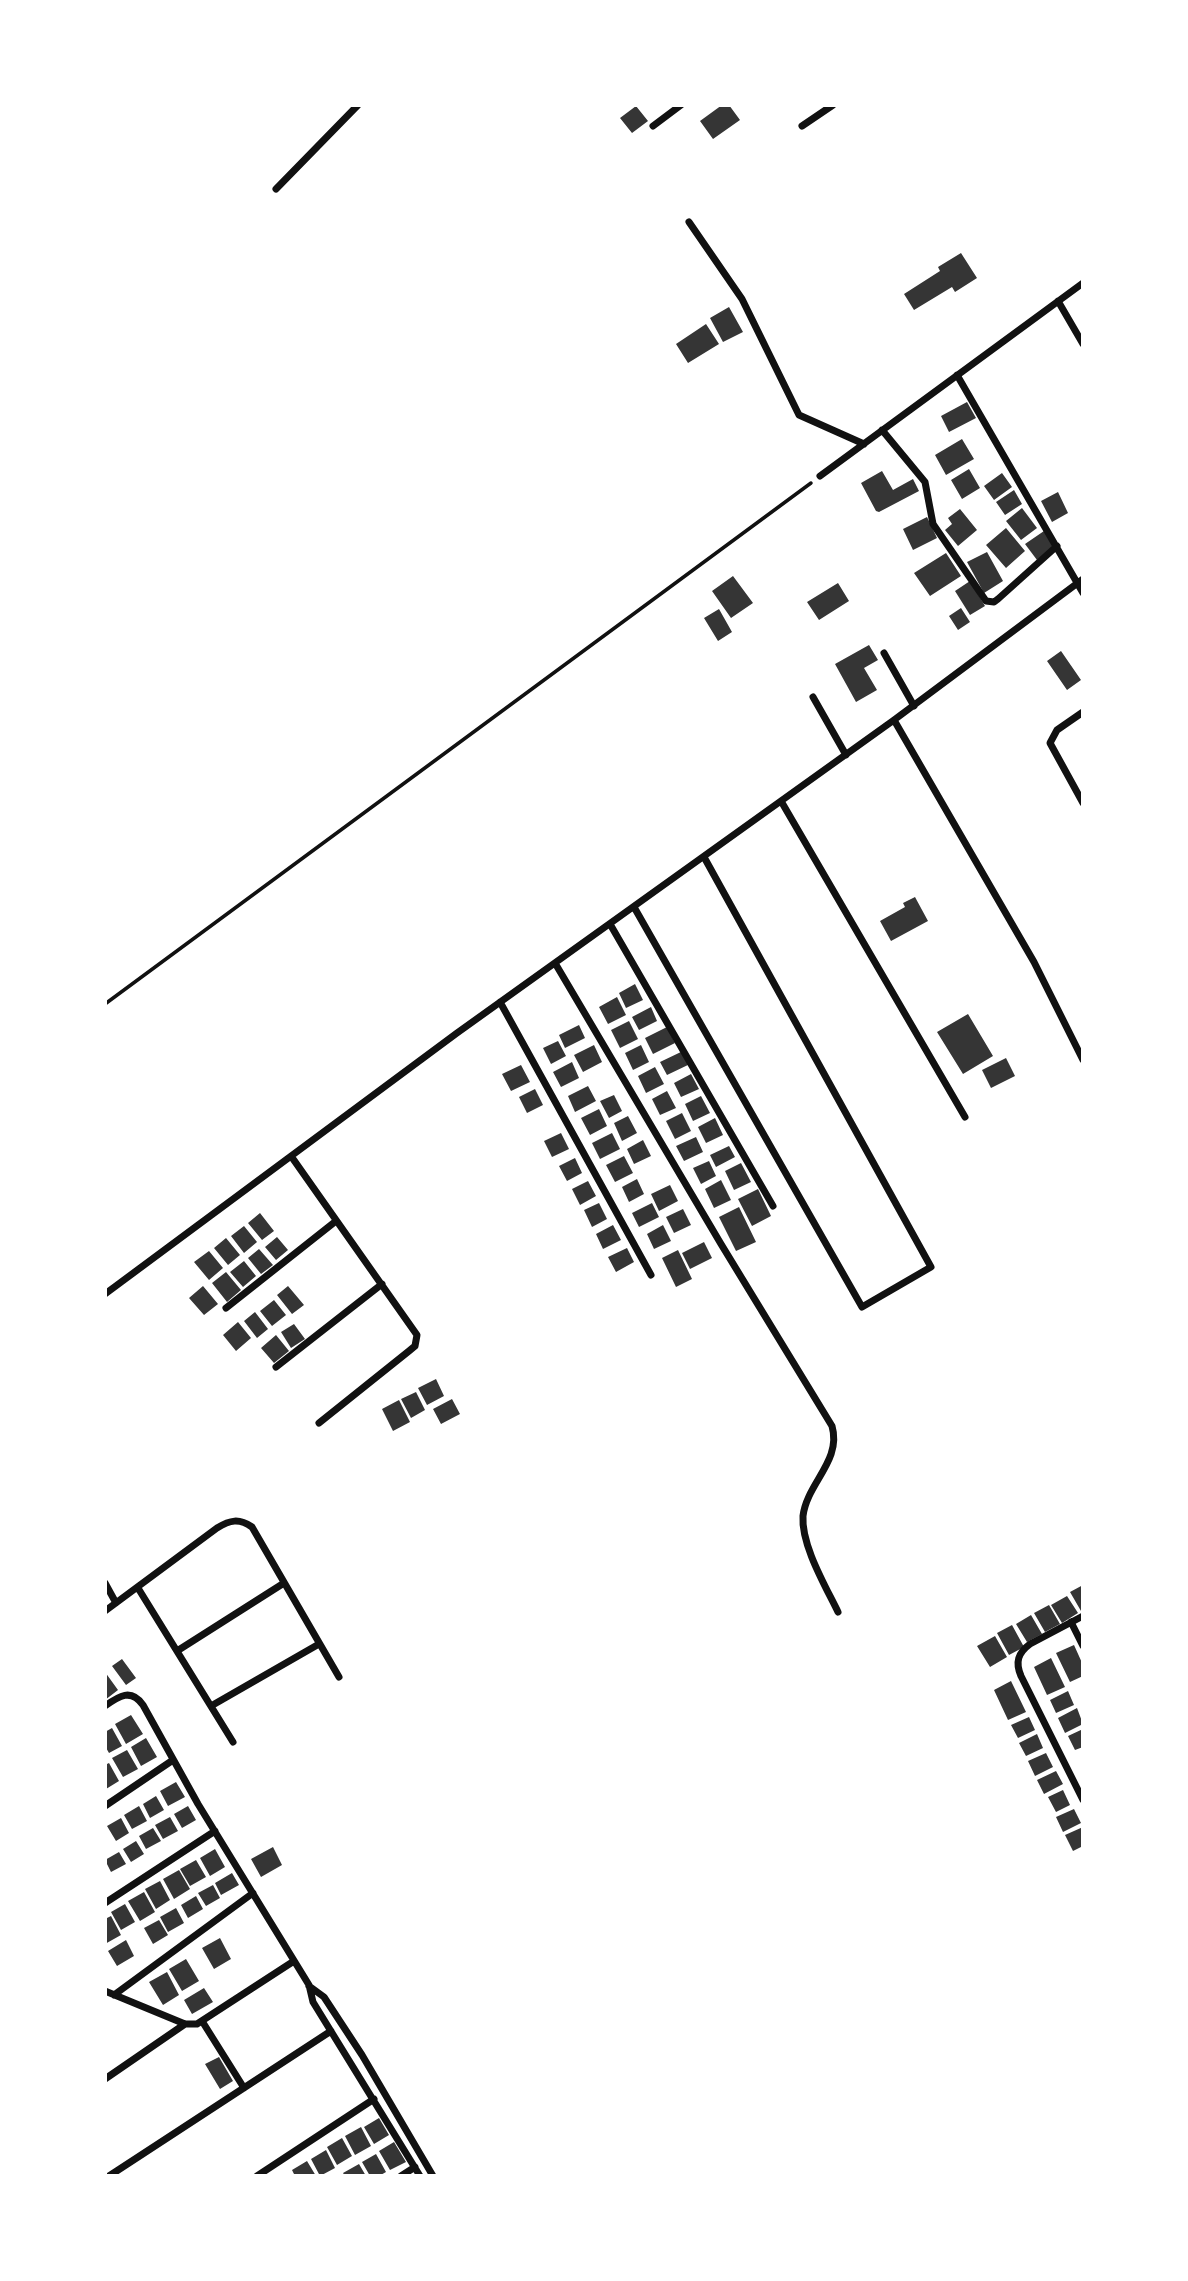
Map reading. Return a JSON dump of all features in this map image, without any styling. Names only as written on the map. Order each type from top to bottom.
[{"type":"street","points":[[276,189],[358,105]]},
{"type":"street","points":[[653,127],[681,105]]},
{"type":"street","points":[[802,126],[833,105]]},
{"type":"street","points":[[689,222],[742,299],[799,415],[864,444]]},
{"type":"street","points":[[820,476],[1083,283]]},
{"type":"street","points":[[1058,301],[1083,344]]},
{"type":"street","points":[[957,375],[1080,581],[1083,593]]},
{"type":"street","points":[[882,430],[925,482],[933,524],[986,601],[994,602],[998,599],[1057,546]]},
{"type":"street","points":[[105,1294],[500,1002],[914,706],[1080,581]]},
{"type":"street","points":[[884,653],[914,706]]},
{"type":"street","points":[[813,697],[846,755]]},
{"type":"street","points":[[1083,712],[1057,730],[1050,743],[1083,803]]},
{"type":"street","points":[[894,720],[1034,962],[1083,1060]]},
{"type":"street","points":[[781,801],[965,1117]]},
{"type":"street","points":[[634,907],[862,1307],[931,1267],[704,857]]},
{"type":"street","points":[[610,925],[773,1206]]},
{"type":"street","points":[[555,963],[832,1426],[834,1446],[805,1506],[803,1529],[838,1612]]},
{"type":"street","points":[[500,1002],[651,1275]]},
{"type":"street","points":[[291,1156],[417,1335],[415,1346],[319,1423]]},
{"type":"street","points":[[226,1308],[337,1221]]},
{"type":"street","points":[[276,1367],[382,1284]]},
{"type":"street","points":[[105,1611],[216,1528],[236,1520],[252,1527],[339,1677]]},
{"type":"street","points":[[105,1583],[116,1603]]},
{"type":"street","points":[[177,1651],[284,1583]]},
{"type":"street","points":[[138,1588],[233,1742]]},
{"type":"street","points":[[1083,1616],[1023,1649],[1019,1655],[1018,1669],[1083,1800]]},
{"type":"street","points":[[1071,1622],[1083,1646]]},
{"type":"street","points":[[211,1706],[320,1644]]},
{"type":"street","points":[[105,1706],[124,1694],[134,1695],[143,1705],[215,1831],[309,1985],[313,2002],[420,2176]]},
{"type":"street","points":[[105,1806],[173,1760]]},
{"type":"street","points":[[105,1903],[215,1831]]},
{"type":"street","points":[[114,1995],[253,1894]]},
{"type":"street","points":[[105,1991],[185,2024],[197,2024],[294,1961]]},
{"type":"street","points":[[309,1985],[324,1997],[362,2055],[433,2176]]},
{"type":"street","points":[[202,2021],[244,2088]]},
{"type":"street","points":[[105,2079],[185,2024]]},
{"type":"street","points":[[109,2176],[331,2031]]},
{"type":"street","points":[[257,2176],[374,2099]]},
{"type":"street","points":[[401,2176],[415,2167]]},
{"type":"path","points":[[105,1004],[820,476]]},
{"type":"building","points":[[722,105],[729,105],[740,120],[713,139],[700,121]]},
{"type":"building","points":[[636,106],[648,121],[632,133],[620,118]]},
{"type":"building","points":[[961,253],[977,278],[955,292],[952,287],[914,310],[904,294],[940,271],[938,267]]},
{"type":"building","points":[[729,307],[743,332],[723,342],[710,318]]},
{"type":"building","points":[[706,324],[719,344],[688,363],[676,344]]},
{"type":"building","points":[[967,402],[976,418],[949,432],[941,416]]},
{"type":"building","points":[[962,439],[974,459],[946,475],[935,455]]},
{"type":"building","points":[[969,469],[980,488],[962,499],[951,480]]},
{"type":"building","points":[[882,471],[893,490],[913,479],[919,491],[879,512],[876,511],[861,483]]},
{"type":"building","points":[[1002,473],[1012,487],[994,500],[984,486]]},
{"type":"building","points":[[1014,490],[1022,504],[1005,515],[996,502]]},
{"type":"building","points":[[1058,492],[1068,513],[1052,522],[1041,501]]},
{"type":"building","points":[[1022,508],[1037,528],[1021,540],[1006,521]]},
{"type":"building","points":[[960,509],[977,530],[958,546],[945,530],[952,524],[948,518]]},
{"type":"building","points":[[927,517],[937,538],[913,550],[903,529]]},
{"type":"building","points":[[1006,528],[1025,551],[1006,568],[986,545]]},
{"type":"building","points":[[1044,531],[1055,547],[1037,560],[1025,544]]},
{"type":"building","points":[[987,552],[1003,581],[984,593],[967,562]]},
{"type":"building","points":[[946,553],[961,576],[930,596],[914,573]]},
{"type":"building","points":[[733,576],[753,603],[731,618],[712,591]]},
{"type":"building","points":[[970,581],[985,606],[970,615],[955,591]]},
{"type":"building","points":[[838,583],[849,601],[819,620],[807,602]]},
{"type":"building","points":[[961,608],[970,622],[958,630],[949,616]]},
{"type":"building","points":[[719,609],[732,632],[718,641],[704,618]]},
{"type":"building","points":[[869,645],[878,660],[864,668],[877,690],[856,702],[835,664]]},
{"type":"building","points":[[1061,651],[1081,680],[1067,690],[1047,661]]},
{"type":"building","points":[[915,897],[928,921],[891,941],[880,921],[905,907],[903,903]]},
{"type":"building","points":[[635,984],[643,1000],[626,1008],[619,993]]},
{"type":"building","points":[[617,997],[626,1015],[608,1024],[599,1007]]},
{"type":"building","points":[[651,1007],[657,1021],[639,1030],[632,1017]]},
{"type":"building","points":[[968,1014],[993,1056],[963,1074],[937,1032]]},
{"type":"building","points":[[629,1021],[638,1039],[620,1048],[611,1030]]},
{"type":"building","points":[[579,1025],[585,1038],[565,1048],[559,1035]]},
{"type":"building","points":[[667,1027],[675,1043],[653,1054],[645,1038]]},
{"type":"building","points":[[558,1041],[566,1056],[551,1064],[543,1048]]},
{"type":"building","points":[[594,1045],[602,1062],[583,1072],[574,1055]]},
{"type":"building","points":[[641,1045],[649,1062],[633,1070],[625,1053]]},
{"type":"building","points":[[683,1051],[690,1064],[667,1075],[660,1062]]},
{"type":"building","points":[[1006,1058],[1015,1076],[991,1088],[982,1070]]},
{"type":"building","points":[[572,1062],[579,1078],[561,1087],[553,1072]]},
{"type":"building","points":[[521,1065],[530,1082],[511,1091],[502,1074]]},
{"type":"building","points":[[655,1067],[664,1084],[646,1093],[638,1076]]},
{"type":"building","points":[[691,1074],[699,1089],[681,1097],[674,1083]]},
{"type":"building","points":[[588,1086],[596,1101],[575,1112],[568,1096]]},
{"type":"building","points":[[535,1089],[543,1105],[527,1113],[519,1097]]},
{"type":"building","points":[[667,1091],[676,1108],[660,1115],[652,1099]]},
{"type":"building","points":[[614,1095],[622,1111],[609,1118],[600,1101]]},
{"type":"building","points":[[701,1096],[710,1113],[693,1121],[685,1104]]},
{"type":"building","points":[[599,1109],[607,1126],[590,1135],[581,1118]]},
{"type":"building","points":[[682,1113],[691,1131],[675,1139],[666,1121]]},
{"type":"building","points":[[628,1116],[637,1133],[622,1141],[614,1123]]},
{"type":"building","points":[[715,1118],[723,1135],[706,1143],[698,1127]]},
{"type":"building","points":[[561,1133],[569,1149],[552,1157],[544,1141]]},
{"type":"building","points":[[612,1133],[620,1149],[600,1159],[592,1143]]},
{"type":"building","points":[[696,1137],[703,1152],[684,1161],[676,1146]]},
{"type":"building","points":[[643,1140],[651,1156],[634,1164],[627,1149]]},
{"type":"building","points":[[729,1146],[735,1157],[716,1167],[710,1155]]},
{"type":"building","points":[[624,1156],[633,1173],[615,1182],[606,1165]]},
{"type":"building","points":[[575,1158],[582,1173],[567,1181],[559,1166]]},
{"type":"building","points":[[709,1161],[716,1176],[701,1184],[693,1168]]},
{"type":"building","points":[[741,1163],[751,1182],[734,1190],[725,1171]]},
{"type":"building","points":[[637,1179],[644,1194],[629,1202],[622,1187]]},
{"type":"building","points":[[721,1180],[731,1200],[714,1208],[705,1189]]},
{"type":"building","points":[[588,1181],[596,1196],[580,1205],[572,1189]]},
{"type":"building","points":[[670,1185],[678,1201],[659,1211],[651,1194]]},
{"type":"building","points":[[758,1189],[771,1216],[752,1226],[738,1199]]},
{"type":"building","points":[[599,1203],[607,1219],[592,1227],[584,1210]]},
{"type":"building","points":[[652,1203],[659,1217],[639,1227],[632,1213]]},
{"type":"building","points":[[739,1207],[756,1242],[736,1251],[719,1217]]},
{"type":"building","points":[[683,1209],[691,1225],[674,1233],[666,1217]]},
{"type":"building","points":[[260,1213],[274,1231],[262,1240],[248,1223]]},
{"type":"building","points":[[613,1225],[621,1240],[603,1249],[596,1234]]},
{"type":"building","points":[[663,1225],[671,1241],[654,1249],[647,1234]]},
{"type":"building","points":[[244,1226],[257,1242],[244,1253],[231,1236]]},
{"type":"building","points":[[277,1237],[288,1250],[276,1260],[265,1247]]},
{"type":"building","points":[[226,1238],[240,1255],[228,1265],[214,1248]]},
{"type":"building","points":[[704,1242],[712,1258],[690,1269],[682,1253]]},
{"type":"building","points":[[627,1248],[634,1262],[616,1272],[608,1257]]},
{"type":"building","points":[[259,1249],[273,1265],[261,1274],[248,1258]]},
{"type":"building","points":[[678,1250],[692,1279],[676,1287],[662,1258]]},
{"type":"building","points":[[209,1251],[223,1268],[209,1280],[194,1262]]},
{"type":"building","points":[[244,1261],[256,1276],[243,1287],[230,1272]]},
{"type":"building","points":[[226,1272],[241,1290],[227,1302],[212,1283]]},
{"type":"building","points":[[203,1286],[218,1304],[204,1315],[189,1298]]},
{"type":"building","points":[[288,1286],[304,1305],[292,1314],[277,1295]]},
{"type":"building","points":[[274,1300],[286,1315],[272,1326],[260,1311]]},
{"type":"building","points":[[255,1312],[268,1329],[257,1338],[244,1321]]},
{"type":"building","points":[[238,1322],[251,1338],[236,1351],[223,1335]]},
{"type":"building","points":[[294,1324],[305,1339],[291,1348],[281,1332]]},
{"type":"building","points":[[276,1335],[289,1351],[274,1363],[261,1348]]},
{"type":"building","points":[[436,1379],[444,1396],[427,1405],[418,1388]]},
{"type":"building","points":[[416,1392],[425,1410],[411,1418],[401,1399]]},
{"type":"building","points":[[452,1399],[460,1414],[441,1424],[433,1409]]},
{"type":"building","points":[[399,1400],[410,1422],[393,1431],[382,1409]]},
{"type":"building","points":[[1083,1585],[1083,1610],[1081,1611],[1070,1592]]},
{"type":"building","points":[[1067,1596],[1078,1613],[1062,1623],[1051,1605]]},
{"type":"building","points":[[1049,1605],[1060,1624],[1045,1632],[1034,1613]]},
{"type":"building","points":[[1031,1615],[1042,1634],[1027,1642],[1016,1624]]},
{"type":"building","points":[[1012,1625],[1024,1647],[1009,1655],[997,1633]]},
{"type":"building","points":[[995,1636],[1007,1657],[990,1667],[977,1646]]},
{"type":"building","points":[[1074,1645],[1083,1665],[1083,1676],[1070,1682],[1056,1653]]},
{"type":"building","points":[[1051,1658],[1065,1687],[1047,1695],[1034,1667]]},
{"type":"building","points":[[122,1659],[136,1678],[126,1685],[112,1666]]},
{"type":"building","points":[[105,1672],[118,1690],[105,1700]]},
{"type":"building","points":[[1011,1681],[1026,1712],[1008,1720],[994,1690]]},
{"type":"building","points":[[1068,1691],[1074,1705],[1056,1713],[1050,1700]]},
{"type":"building","points":[[1077,1708],[1083,1724],[1065,1733],[1058,1718]]},
{"type":"building","points":[[131,1715],[143,1734],[126,1744],[115,1724]]},
{"type":"building","points":[[1029,1717],[1035,1730],[1018,1738],[1011,1725]]},
{"type":"building","points":[[112,1728],[122,1746],[109,1753],[105,1746],[105,1732]]},
{"type":"building","points":[[1083,1729],[1083,1747],[1075,1750],[1068,1736]]},
{"type":"building","points":[[1037,1734],[1043,1748],[1026,1756],[1019,1743]]},
{"type":"building","points":[[146,1738],[157,1757],[141,1766],[131,1747]]},
{"type":"building","points":[[127,1750],[138,1769],[123,1777],[112,1758]]},
{"type":"building","points":[[1046,1753],[1053,1767],[1035,1776],[1028,1761]]},
{"type":"building","points":[[109,1763],[119,1781],[106,1789],[105,1765]]},
{"type":"building","points":[[1056,1771],[1063,1784],[1044,1794],[1037,1780]]},
{"type":"building","points":[[176,1782],[185,1797],[168,1806],[160,1791]]},
{"type":"building","points":[[1063,1790],[1070,1805],[1056,1812],[1048,1797]]},
{"type":"building","points":[[156,1796],[164,1810],[150,1818],[143,1804]]},
{"type":"building","points":[[139,1806],[147,1821],[132,1829],[124,1815]]},
{"type":"building","points":[[188,1806],[196,1820],[182,1828],[174,1814]]},
{"type":"building","points":[[1074,1809],[1081,1823],[1063,1832],[1056,1817]]},
{"type":"building","points":[[170,1817],[178,1831],[163,1839],[155,1825]]},
{"type":"building","points":[[121,1818],[129,1833],[116,1841],[107,1826]]},
{"type":"building","points":[[1083,1827],[1083,1846],[1073,1851],[1065,1835]]},
{"type":"building","points":[[153,1828],[161,1841],[146,1849],[139,1836]]},
{"type":"building","points":[[136,1841],[144,1854],[131,1862],[123,1849]]},
{"type":"building","points":[[273,1847],[282,1865],[261,1877],[251,1859]]},
{"type":"building","points":[[215,1849],[225,1867],[210,1876],[200,1858]]},
{"type":"building","points":[[119,1852],[126,1864],[111,1872],[105,1860]]},
{"type":"building","points":[[196,1860],[206,1877],[190,1886],[180,1869]]},
{"type":"building","points":[[179,1870],[190,1889],[174,1899],[163,1879]]},
{"type":"building","points":[[232,1873],[239,1885],[221,1895],[215,1883]]},
{"type":"building","points":[[160,1881],[170,1900],[156,1909],[145,1889]]},
{"type":"building","points":[[213,1885],[220,1898],[206,1906],[198,1893]]},
{"type":"building","points":[[144,1892],[155,1912],[140,1921],[128,1901]]},
{"type":"building","points":[[196,1896],[203,1909],[188,1918],[181,1905]]},
{"type":"building","points":[[125,1904],[135,1922],[121,1930],[111,1912]]},
{"type":"building","points":[[176,1908],[184,1923],[168,1932],[160,1917]]},
{"type":"building","points":[[111,1916],[121,1935],[105,1944],[105,1919]]},
{"type":"building","points":[[159,1920],[168,1935],[153,1944],[144,1928]]},
{"type":"building","points":[[220,1938],[231,1959],[214,1969],[202,1948]]},
{"type":"building","points":[[126,1940],[134,1956],[117,1966],[108,1951]]},
{"type":"building","points":[[186,1959],[199,1981],[182,1991],[169,1969]]},
{"type":"building","points":[[167,1972],[179,1995],[163,2005],[149,1982]]},
{"type":"building","points":[[204,1988],[213,2002],[192,2014],[184,2000]]},
{"type":"building","points":[[219,2057],[233,2081],[220,2089],[205,2064]]},
{"type":"building","points":[[379,2118],[389,2135],[374,2144],[364,2127]]},
{"type":"building","points":[[361,2127],[371,2146],[355,2155],[345,2136]]},
{"type":"building","points":[[342,2138],[352,2156],[337,2165],[327,2147]]},
{"type":"building","points":[[394,2142],[406,2162],[390,2170],[379,2151]]},
{"type":"building","points":[[326,2150],[335,2168],[320,2176],[311,2159]]},
{"type":"building","points":[[376,2154],[386,2172],[379,2176],[370,2176],[362,2162]]},
{"type":"building","points":[[307,2161],[316,2176],[295,2176],[292,2170]]},
{"type":"building","points":[[359,2164],[366,2176],[345,2176],[343,2173]]}]
